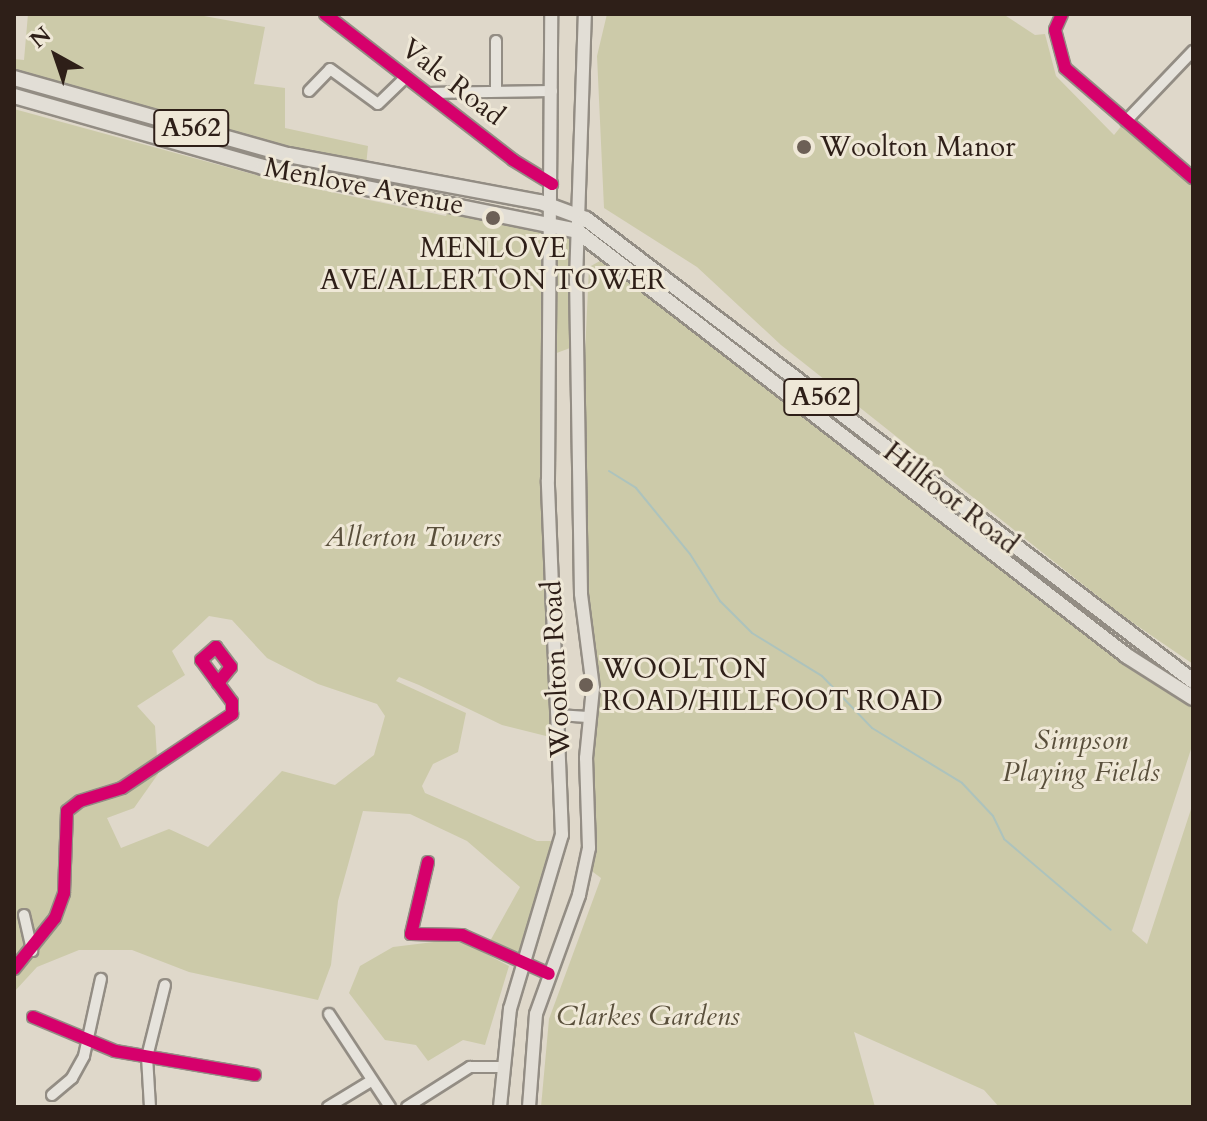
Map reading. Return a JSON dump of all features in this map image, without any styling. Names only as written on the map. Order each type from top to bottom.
[{"type":"highway","name":"Menlove Avenue","points":[[14,78],[288,155],[552,205]]},
{"type":"highway","name":"Menlove Avenue","points":[[14,96],[263,167],[551,223],[577,231]]},
{"type":"highway","name":"Hillfoot Road","points":[[552,205],[577,214],[1193,681]]},
{"type":"highway","name":"Hillfoot Road","points":[[577,231],[605,249],[1127,656],[1193,698]]},
{"type":"main road","name":"Woolton Road","points":[[500,1107],[510,1009],[562,835],[548,480],[551,14]]},
{"type":"main road","name":"Woolton Road","points":[[529,1107],[530,1055],[549,974],[586,871],[593,688],[581,594],[577,261],[585,14]]},
{"type":"main road","points":[[529,200],[552,184]]},
{"type":"main road","points":[[577,261],[590,249],[605,249]]},
{"type":"street","name":"Vale Road","points":[[325,14],[552,184]]},
{"type":"street","points":[[1062,14],[1055,30],[1065,68],[1191,173]]},
{"type":"street","points":[[496,41],[496,91]]},
{"type":"street","points":[[1126,121],[1193,51]]},
{"type":"street","points":[[309,91],[330,69],[378,104],[406,77]]},
{"type":"street","points":[[427,93],[552,91]]},
{"type":"street","points":[[14,969],[32,951],[64,893],[67,811],[80,801],[122,788],[199,731],[217,726],[234,709],[218,683]]},
{"type":"street","points":[[559,715],[590,717]]},
{"type":"street","points":[[428,862],[411,934],[462,935],[549,974]]},
{"type":"street","points":[[24,915],[32,951]]},
{"type":"street","points":[[52,1095],[72,1078],[88,1042],[101,979]]},
{"type":"street","points":[[150,1107],[147,1057],[165,985]]},
{"type":"street","points":[[329,1014],[390,1107]]},
{"type":"street","points":[[33,1017],[88,1042],[147,1057],[255,1075]]},
{"type":"street","points":[[407,1107],[470,1067],[502,1067]]},
{"type":"street","points":[[328,1107],[371,1081]]},
{"type":"green space","points":[[28,14],[193,14],[265,27],[254,84],[285,88],[285,128],[368,146],[366,166],[14,75],[14,59],[24,60]]},
{"type":"green space","points":[[607,14],[1003,14],[1035,35],[1045,34],[1056,76],[1114,135],[1123,124],[1193,185],[1193,664],[1120,614],[781,345],[697,267],[604,208],[597,56]]},
{"type":"green space","name":"Allerton Towers","points":[[14,109],[278,181],[446,216],[448,210],[569,233],[570,348],[546,357],[558,739],[502,725],[419,685],[399,677],[396,681],[466,713],[458,752],[433,764],[422,786],[425,793],[537,841],[558,841],[522,953],[489,943],[520,887],[467,841],[410,814],[363,811],[338,901],[331,965],[318,1000],[189,972],[132,950],[79,950],[37,967],[14,992]],"holes":[[[209,616],[232,620],[267,658],[318,684],[377,704],[385,716],[374,755],[335,785],[282,771],[208,847],[169,829],[121,848],[107,818],[134,808],[158,774],[155,726],[137,706],[185,675],[172,651]]]},
{"type":"green space","points":[[600,261],[1132,668],[1193,708],[1193,743],[1132,931],[1147,944],[1193,803],[1193,1107],[999,1107],[984,1090],[854,1032],[875,1107],[541,1107],[549,1019],[601,878],[593,872],[588,759],[595,689],[584,596],[582,418],[589,267]]},
{"type":"green space","points":[[458,939],[509,966],[485,1045],[463,1040],[428,1061],[416,1045],[385,1040],[349,993],[360,966],[393,947]]},
{"type":"waterway","points":[[609,471],[636,488],[690,554],[720,601],[752,633],[822,676],[872,728],[962,783],[993,816],[1004,839],[1111,930]]},
{"type":"cycle path","points":[[325,14],[513,160],[552,184]]},
{"type":"cycle path","points":[[1062,14],[1055,30],[1065,68],[1193,178]]},
{"type":"cycle path","points":[[14,969],[55,918],[64,893],[67,811],[80,801],[122,788],[232,714],[232,702],[201,660],[216,647],[231,667],[218,683]]},
{"type":"cycle path","points":[[428,862],[411,934],[462,935],[549,974]]},
{"type":"cycle path","points":[[33,1017],[115,1051],[255,1075]]},
{"type":"place","name":"Woolton Manor","points":[[804,147]]},
{"type":"place","name":"MENLOVE AVE/ALLERTON TOWER","points":[[493,218]]},
{"type":"place","name":"WOOLTON ROAD/HILLFOOT ROAD","points":[[586,685]]},
{"type":"park label","name":"Simpson Playing Fields","points":[[1081,756]]},
{"type":"park label","name":"Clarkes Gardens","points":[[648,1016]]}]
